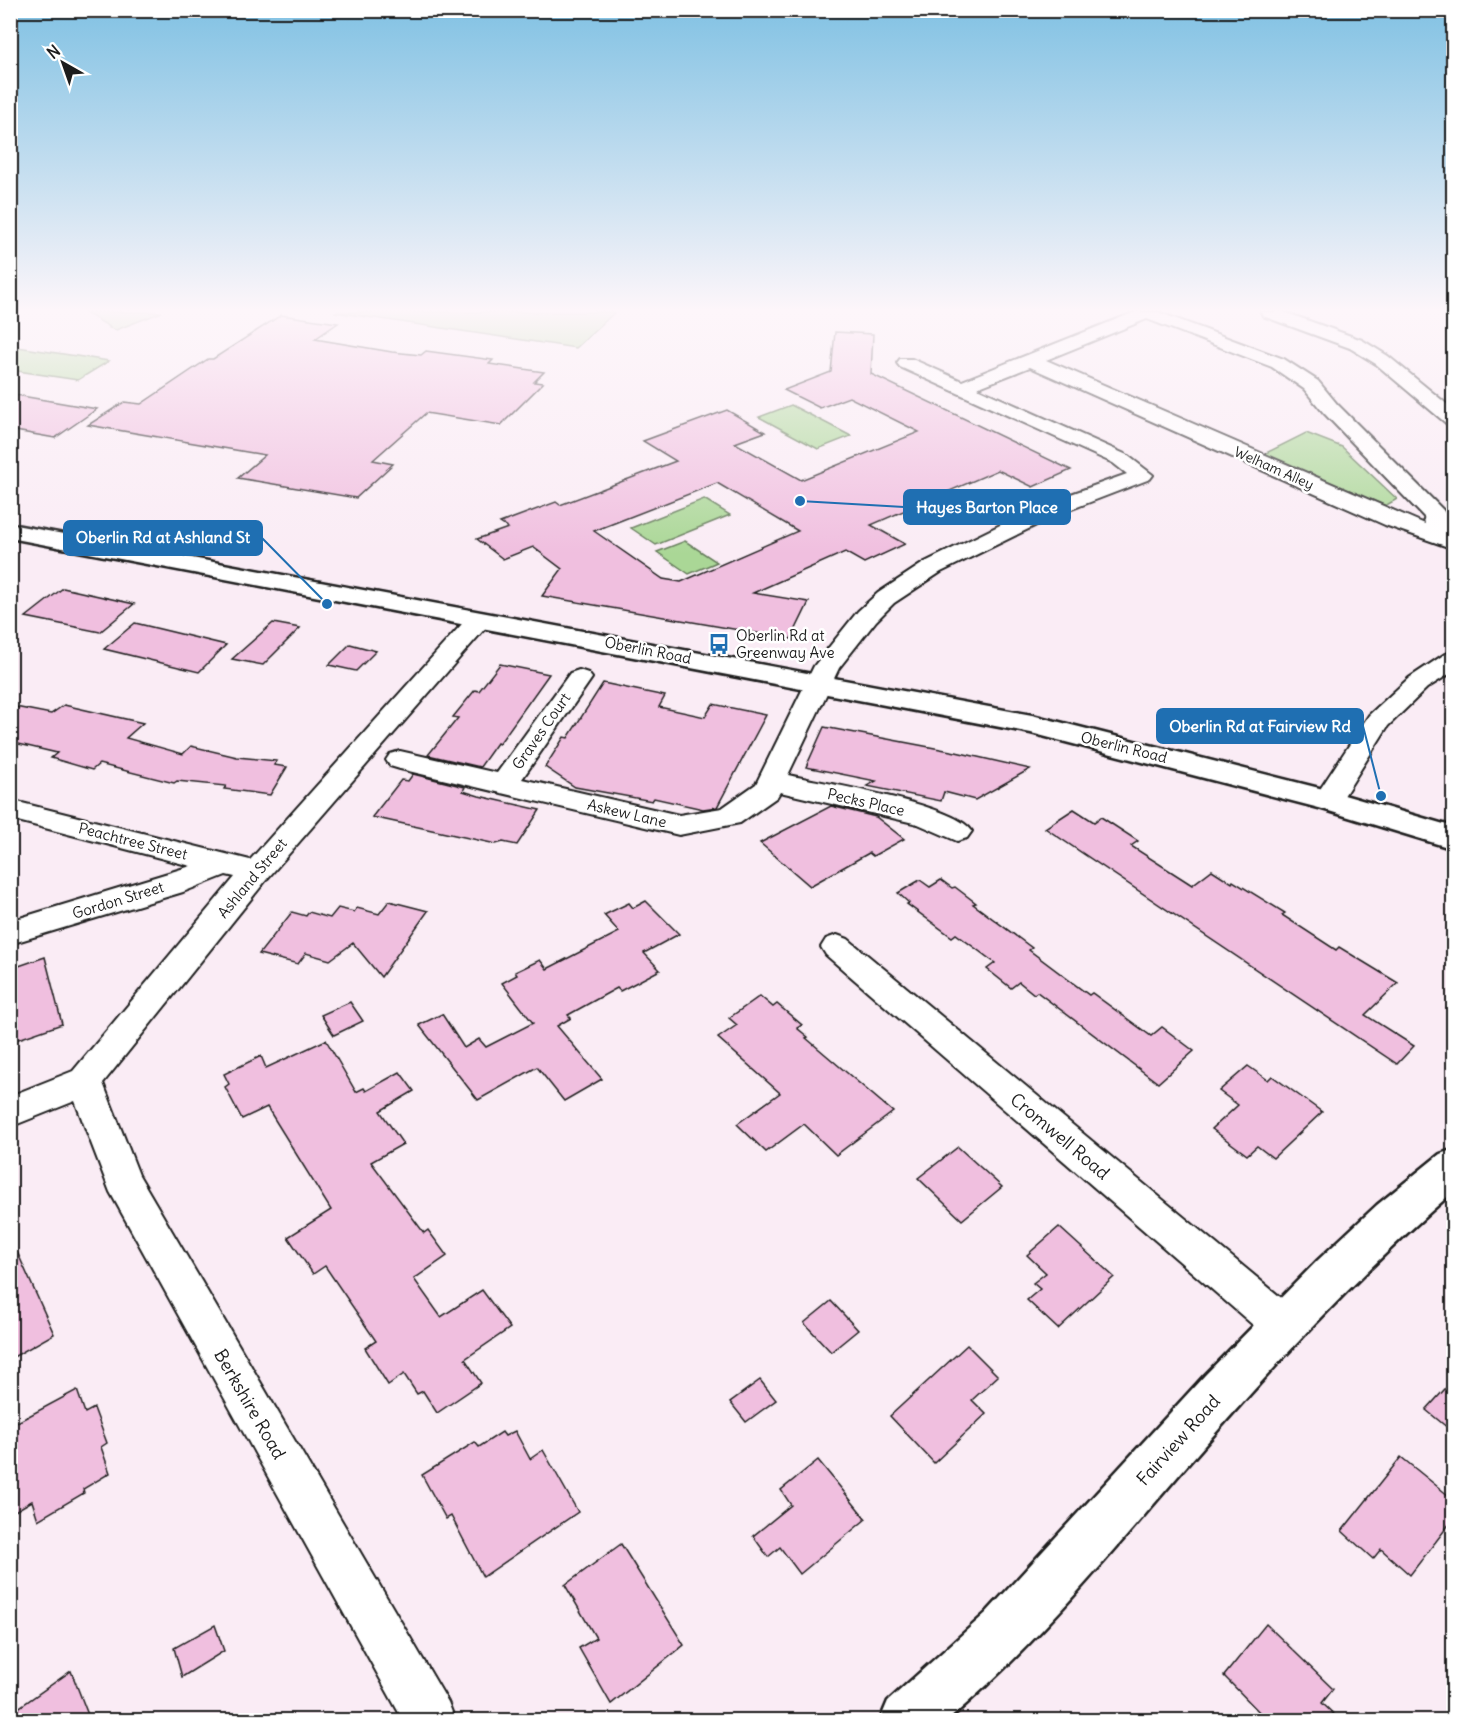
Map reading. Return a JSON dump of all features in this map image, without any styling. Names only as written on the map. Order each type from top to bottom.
[{"type":"main road","name":"Oberlin Road","points":[[10,531],[1032,724],[1327,800],[1454,838]]},
{"type":"main road","name":"Fairview Road","points":[[907,1720],[1003,1634],[1282,1324],[1402,1207],[1454,1166]]},
{"type":"street","name":"Askew Lane","points":[[400,760],[679,825],[730,816],[767,790],[827,666],[867,616],[886,598],[933,567],[1051,509],[1143,475],[1120,459],[972,393]]},
{"type":"street","name":"Welham Alley","points":[[1104,393],[1393,520],[1446,540]]},
{"type":"street","points":[[1317,393],[1435,515],[1446,540]]},
{"type":"street","points":[[1421,393],[1454,420]]},
{"type":"street","name":"Ashland Street","points":[[10,1112],[85,1081],[256,872],[479,620]]},
{"type":"street","points":[[1327,800],[1377,721],[1418,683],[1454,659]]},
{"type":"street","name":"Graves Court","points":[[503,785],[579,678]]},
{"type":"street","name":"Pecks Place","points":[[773,781],[926,816],[957,831]]},
{"type":"street","name":"Peachtree Street","points":[[10,809],[256,872]]},
{"type":"street","name":"Gordon Street","points":[[10,933],[172,884],[225,864]]},
{"type":"street","name":"Cromwell Road","points":[[837,947],[1282,1324]]},
{"type":"street","name":"Berkshire Road","points":[[85,1081],[123,1181],[430,1720]]},
{"type":"green space","points":[[791,405],[851,436],[818,449],[759,417]]},
{"type":"green space","points":[[1306,433],[1342,447],[1397,499],[1385,506],[1264,454]]},
{"type":"green space","points":[[704,499],[730,515],[656,545],[631,528]]},
{"type":"green space","points":[[685,541],[717,562],[689,574],[657,552]]},
{"type":"building","points":[[158,393],[533,393],[501,425],[426,413],[373,460],[393,464],[356,498],[238,478],[265,455],[88,425],[124,402],[141,404]]},
{"type":"building","points":[[790,393],[910,393],[1071,470],[1033,487],[998,470],[871,525],[905,544],[864,563],[845,552],[753,593],[809,602],[791,639],[542,596],[562,569],[533,547],[503,559],[477,539],[508,528],[500,523],[556,502],[560,505],[676,461],[643,441],[727,410],[765,432],[735,443],[801,480],[919,432],[849,397],[820,408]],"holes":[[[717,483],[798,531],[681,582],[663,579],[594,531]]]},
{"type":"building","points":[[10,394],[97,409],[55,438],[10,430]]},
{"type":"building","points":[[63,588],[134,604],[100,632],[26,617]]},
{"type":"building","points":[[135,623],[226,645],[199,672],[104,649]]},
{"type":"building","points":[[273,623],[300,628],[263,665],[232,659]]},
{"type":"building","points":[[350,644],[376,651],[356,671],[329,665]]},
{"type":"building","points":[[500,664],[549,674],[480,767],[428,755],[458,718],[453,717],[475,690],[479,691]]},
{"type":"building","points":[[603,683],[665,696],[659,707],[705,717],[713,704],[766,715],[717,807],[703,809],[654,798],[652,801],[575,787],[545,767],[564,737],[568,738]]},
{"type":"building","points":[[64,705],[143,723],[126,738],[183,754],[191,746],[237,757],[277,761],[274,765],[287,767],[270,795],[224,789],[226,786],[177,781],[174,783],[99,764],[92,770],[51,758],[57,753],[10,742],[10,706],[51,714]]},
{"type":"building","points":[[824,727],[956,752],[1030,769],[975,800],[944,792],[941,801],[867,786],[876,781],[806,767]]},
{"type":"building","points":[[413,774],[465,787],[463,791],[479,796],[540,810],[517,845],[503,842],[496,844],[372,817],[401,780],[408,781]]},
{"type":"building","points":[[831,806],[876,817],[904,839],[873,856],[869,853],[810,886],[760,843]]},
{"type":"building","points":[[1074,809],[1094,822],[1101,817],[1138,841],[1131,846],[1192,885],[1212,870],[1232,883],[1233,881],[1285,913],[1282,915],[1336,950],[1339,947],[1398,983],[1365,1015],[1414,1046],[1397,1064],[1045,828]]},
{"type":"building","points":[[920,880],[930,887],[941,880],[952,888],[955,887],[976,903],[973,904],[1032,948],[1029,950],[1089,995],[1092,993],[1151,1036],[1162,1027],[1194,1051],[1158,1083],[1037,992],[1034,994],[1019,982],[1011,988],[987,969],[995,963],[956,934],[952,937],[907,904],[909,903],[898,893]]},
{"type":"building","points":[[389,901],[428,911],[381,977],[353,943],[330,960],[306,953],[298,964],[259,954],[292,912],[306,916],[309,912],[330,918],[338,908],[354,912],[357,908],[379,914]]},
{"type":"building","points":[[646,901],[679,934],[644,953],[660,970],[620,991],[617,988],[568,1015],[571,1018],[557,1026],[602,1079],[564,1101],[537,1067],[478,1100],[419,1025],[442,1014],[464,1048],[479,1039],[486,1047],[533,1023],[502,983],[517,975],[515,972],[540,960],[547,969],[619,932],[604,915],[629,903],[633,908]]},
{"type":"building","points":[[45,957],[62,1024],[10,1042],[10,969]]},
{"type":"building","points":[[760,996],[773,1007],[777,1004],[802,1025],[797,1028],[808,1037],[806,1038],[893,1112],[836,1155],[804,1124],[766,1152],[737,1124],[780,1093],[718,1038],[737,1025],[729,1018]]},
{"type":"building","points":[[350,1002],[363,1021],[334,1035],[321,1015]]},
{"type":"building","points":[[326,1040],[356,1092],[364,1088],[366,1091],[400,1072],[414,1091],[380,1111],[403,1144],[371,1162],[424,1233],[428,1230],[447,1256],[414,1279],[441,1317],[482,1290],[510,1328],[465,1359],[481,1383],[437,1413],[423,1391],[417,1394],[404,1374],[388,1385],[365,1348],[376,1341],[325,1266],[313,1274],[288,1237],[331,1210],[267,1107],[242,1119],[225,1087],[229,1084],[224,1074],[261,1056],[266,1068]]},
{"type":"building","points":[[1248,1066],[1268,1080],[1272,1076],[1322,1112],[1273,1158],[1257,1146],[1247,1155],[1212,1129],[1238,1105],[1219,1091]]},
{"type":"building","points":[[958,1147],[1002,1187],[962,1220],[918,1178]]},
{"type":"building","points":[[1059,1227],[1114,1277],[1058,1329],[1027,1300],[1040,1289],[1033,1283],[1046,1273],[1027,1255]]},
{"type":"building","points":[[10,1236],[54,1334],[10,1359]]},
{"type":"building","points":[[831,1301],[858,1330],[831,1352],[804,1323]]},
{"type":"building","points":[[967,1345],[998,1376],[972,1400],[986,1414],[934,1463],[890,1416]]},
{"type":"building","points":[[1454,1379],[1454,1433],[1426,1410]]},
{"type":"building","points":[[760,1380],[776,1400],[746,1422],[730,1402]]},
{"type":"building","points":[[77,1390],[85,1413],[94,1408],[107,1443],[101,1447],[110,1473],[83,1489],[84,1493],[38,1520],[32,1501],[10,1514],[10,1426]]},
{"type":"building","points":[[515,1431],[530,1459],[543,1450],[578,1512],[483,1577],[451,1516],[446,1519],[422,1475],[475,1442],[479,1447],[502,1432],[505,1436]]},
{"type":"building","points":[[1401,1457],[1454,1500],[1454,1518],[1410,1575],[1381,1549],[1373,1559],[1342,1531]]},
{"type":"building","points":[[818,1460],[866,1519],[800,1574],[780,1547],[768,1557],[753,1536],[791,1505],[781,1490]]},
{"type":"building","points":[[621,1544],[684,1645],[611,1704],[579,1648],[596,1638],[565,1585]]},
{"type":"building","points":[[1266,1624],[1333,1689],[1322,1703],[1340,1720],[1267,1720],[1224,1676]]},
{"type":"building","points":[[215,1625],[224,1651],[182,1677],[174,1648]]},
{"type":"building","points":[[71,1671],[90,1720],[10,1720],[10,1714]]},
{"type":"place","name":"Hayes Barton Place","points":[[800,501]]},
{"type":"place","name":"Oberlin Rd at Ashland St","points":[[327,604]]},
{"type":"place","name":"Oberlin Rd at Greenway Ave","points":[[719,644]]},
{"type":"place","name":"Oberlin Rd at Fairview Rd","points":[[1381,796]]}]
